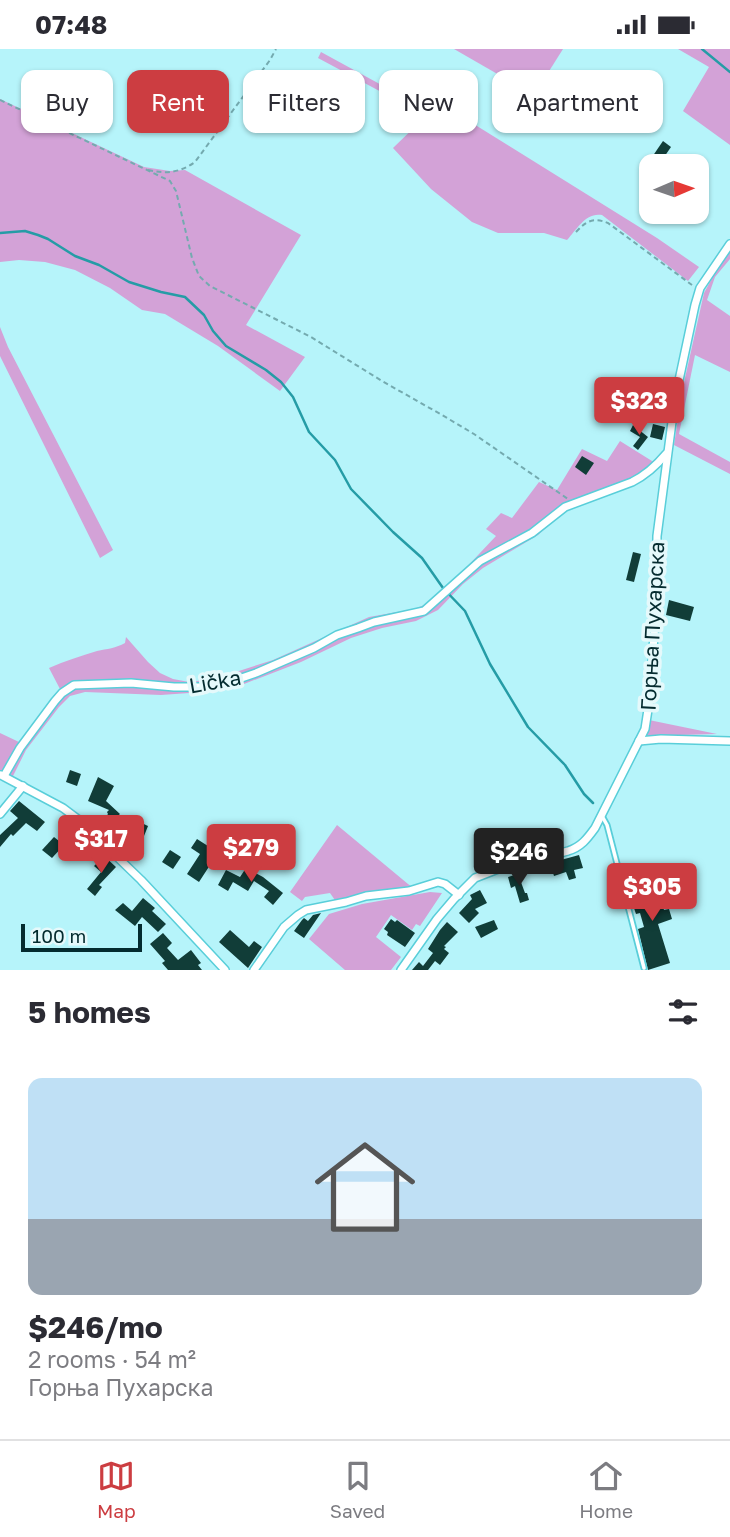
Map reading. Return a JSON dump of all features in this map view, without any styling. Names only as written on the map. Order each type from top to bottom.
[{"type":"street","name":"Горња Пухарска","points":[[401,970],[437,919],[475,878],[498,869],[577,848],[587,840],[645,729],[656,609],[657,536],[684,353],[701,288],[730,244]]},
{"type":"street","points":[[575,503],[632,482],[667,454]]},
{"type":"street","name":"Lička","points":[[2,775],[55,701],[74,685],[131,683],[208,687],[256,673],[337,635],[374,622],[424,611],[480,561],[532,533],[556,513],[575,503]]},
{"type":"street","points":[[639,741],[730,741]]},
{"type":"street","points":[[2,775],[63,808],[79,820],[141,880],[225,970]]},
{"type":"street","points":[[0,814],[23,786]]},
{"type":"street","points":[[254,970],[284,927],[306,911],[366,896],[409,891],[438,882],[459,895]]},
{"type":"lane","points":[[601,814],[607,825],[644,968]]},
{"type":"path","points":[[143,169],[171,173],[195,162],[276,49]]},
{"type":"path","points":[[0,100],[170,181],[176,191],[192,258],[199,275],[210,286],[311,337],[474,434],[575,503]]},
{"type":"path","points":[[576,232],[586,221],[595,219],[608,223],[685,281],[701,288]]},
{"type":"shaded area","points":[[454,49],[563,49],[550,70],[492,71]]},
{"type":"shaded area","points":[[678,49],[730,49],[730,145],[683,111],[709,67]]},
{"type":"shaded area","points":[[321,52],[354,70],[340,70],[318,58]]},
{"type":"shaded area","points":[[365,76],[379,84],[379,91],[365,83]]},
{"type":"shaded area","points":[[0,99],[21,109],[21,133],[72,133],[144,167],[185,170],[301,235],[246,325],[305,357],[280,391],[218,346],[165,314],[142,310],[110,288],[75,270],[45,262],[0,262]]},
{"type":"shaded area","points":[[478,127],[699,267],[688,281],[602,215],[591,216],[578,226],[567,240],[544,233],[498,233],[472,222],[431,189],[393,148],[408,133],[478,133]]},
{"type":"shaded area","points":[[730,251],[730,259],[715,277],[707,300],[730,316],[730,372],[695,355],[679,434],[730,462],[730,474],[674,445],[683,387],[704,293]]},
{"type":"shaded area","points":[[0,327],[113,550],[100,558],[0,356]]},
{"type":"shaded area","points":[[650,387],[671,396],[667,423],[642,409]]},
{"type":"shaded area","points":[[620,441],[660,466],[642,481],[625,485],[564,511],[538,535],[483,568],[438,610],[416,621],[351,638],[301,662],[244,684],[217,691],[161,695],[85,692],[70,696],[26,750],[10,782],[0,778],[0,733],[19,742],[60,689],[49,668],[118,646],[125,643],[126,637],[160,673],[189,682],[214,679],[273,660],[369,617],[427,604],[446,589],[496,536],[486,529],[501,513],[512,518],[539,482],[557,490],[582,449],[607,461]]},
{"type":"shaded area","points":[[644,719],[717,734],[644,736]]},
{"type":"shaded area","points":[[337,825],[412,887],[375,891],[337,903],[330,893],[305,897],[302,901],[290,892]]},
{"type":"shaded area","points":[[430,892],[442,893],[420,926],[416,924],[412,930],[391,915],[376,937],[401,957],[391,970],[345,970],[309,939],[329,914],[362,904]]},
{"type":"building","points":[[663,141],[671,147],[666,154],[654,154]]},
{"type":"building","points":[[653,424],[665,427],[662,440],[650,437]]},
{"type":"building","points":[[633,425],[648,437],[638,450],[633,446],[640,437],[630,431]]},
{"type":"building","points":[[582,456],[594,463],[586,475],[575,467]]},
{"type":"building","points":[[633,552],[641,554],[634,582],[626,580]]},
{"type":"building","points":[[669,600],[694,607],[690,621],[666,615]]},
{"type":"building","points":[[70,770],[81,774],[77,786],[66,782]]},
{"type":"building","points":[[98,777],[114,786],[106,801],[120,814],[112,821],[116,824],[110,832],[100,825],[109,810],[88,801]]},
{"type":"building","points":[[19,801],[45,822],[37,831],[26,823],[0,847],[0,835],[18,818],[10,811]]},
{"type":"building","points":[[135,820],[148,826],[134,855],[123,850]]},
{"type":"building","points":[[54,837],[64,845],[52,858],[42,850]]},
{"type":"building","points":[[197,839],[222,855],[225,848],[232,852],[225,868],[212,862],[199,882],[187,874],[200,854],[191,848]]},
{"type":"building","points":[[170,850],[181,857],[173,869],[162,862]]},
{"type":"building","points":[[579,855],[583,868],[574,870],[576,878],[569,880],[566,872],[554,876],[550,863]]},
{"type":"building","points":[[104,856],[116,867],[99,885],[102,887],[95,896],[87,889],[101,872],[94,866]]},
{"type":"building","points":[[631,866],[636,884],[627,886],[623,868]]},
{"type":"building","points":[[246,868],[283,893],[273,905],[264,897],[269,891],[254,881],[248,891],[233,882],[228,891],[218,885],[226,870],[240,877]]},
{"type":"building","points":[[518,874],[529,900],[520,903],[515,886],[511,888],[508,877]]},
{"type":"building","points":[[653,875],[664,910],[669,909],[672,919],[658,924],[670,963],[648,970],[638,929],[644,927],[640,913],[636,914],[632,902],[641,899],[636,880]]},
{"type":"building","points":[[480,890],[487,903],[475,909],[479,913],[469,923],[459,913],[472,899],[470,895]]},
{"type":"building","points":[[143,898],[155,908],[152,911],[166,924],[158,932],[142,917],[135,926],[115,910],[123,903],[132,911]]},
{"type":"building","points":[[321,913],[304,938],[294,931],[304,918],[308,921],[313,915]]},
{"type":"building","points":[[391,919],[395,922],[397,920],[415,933],[405,947],[387,935],[388,932],[384,929]]},
{"type":"building","points":[[494,920],[498,929],[481,938],[475,927]]},
{"type":"building","points":[[447,922],[458,932],[444,946],[449,953],[440,965],[435,961],[428,970],[412,970],[419,962],[423,966],[433,953],[428,949]]},
{"type":"building","points":[[230,930],[249,947],[254,941],[262,947],[248,968],[219,942]]},
{"type":"building","points":[[163,933],[172,943],[167,948],[178,960],[191,950],[201,963],[198,965],[202,970],[168,970],[162,963],[165,961],[150,944]]},
{"type":"waterway","points":[[702,49],[730,72]]},
{"type":"waterway","points":[[0,233],[25,231],[38,235],[129,282],[185,297],[204,315],[226,346],[281,382],[293,397],[309,432],[335,460],[351,489],[422,558],[443,588],[465,611],[490,664],[528,727],[565,765],[593,803]]}]
